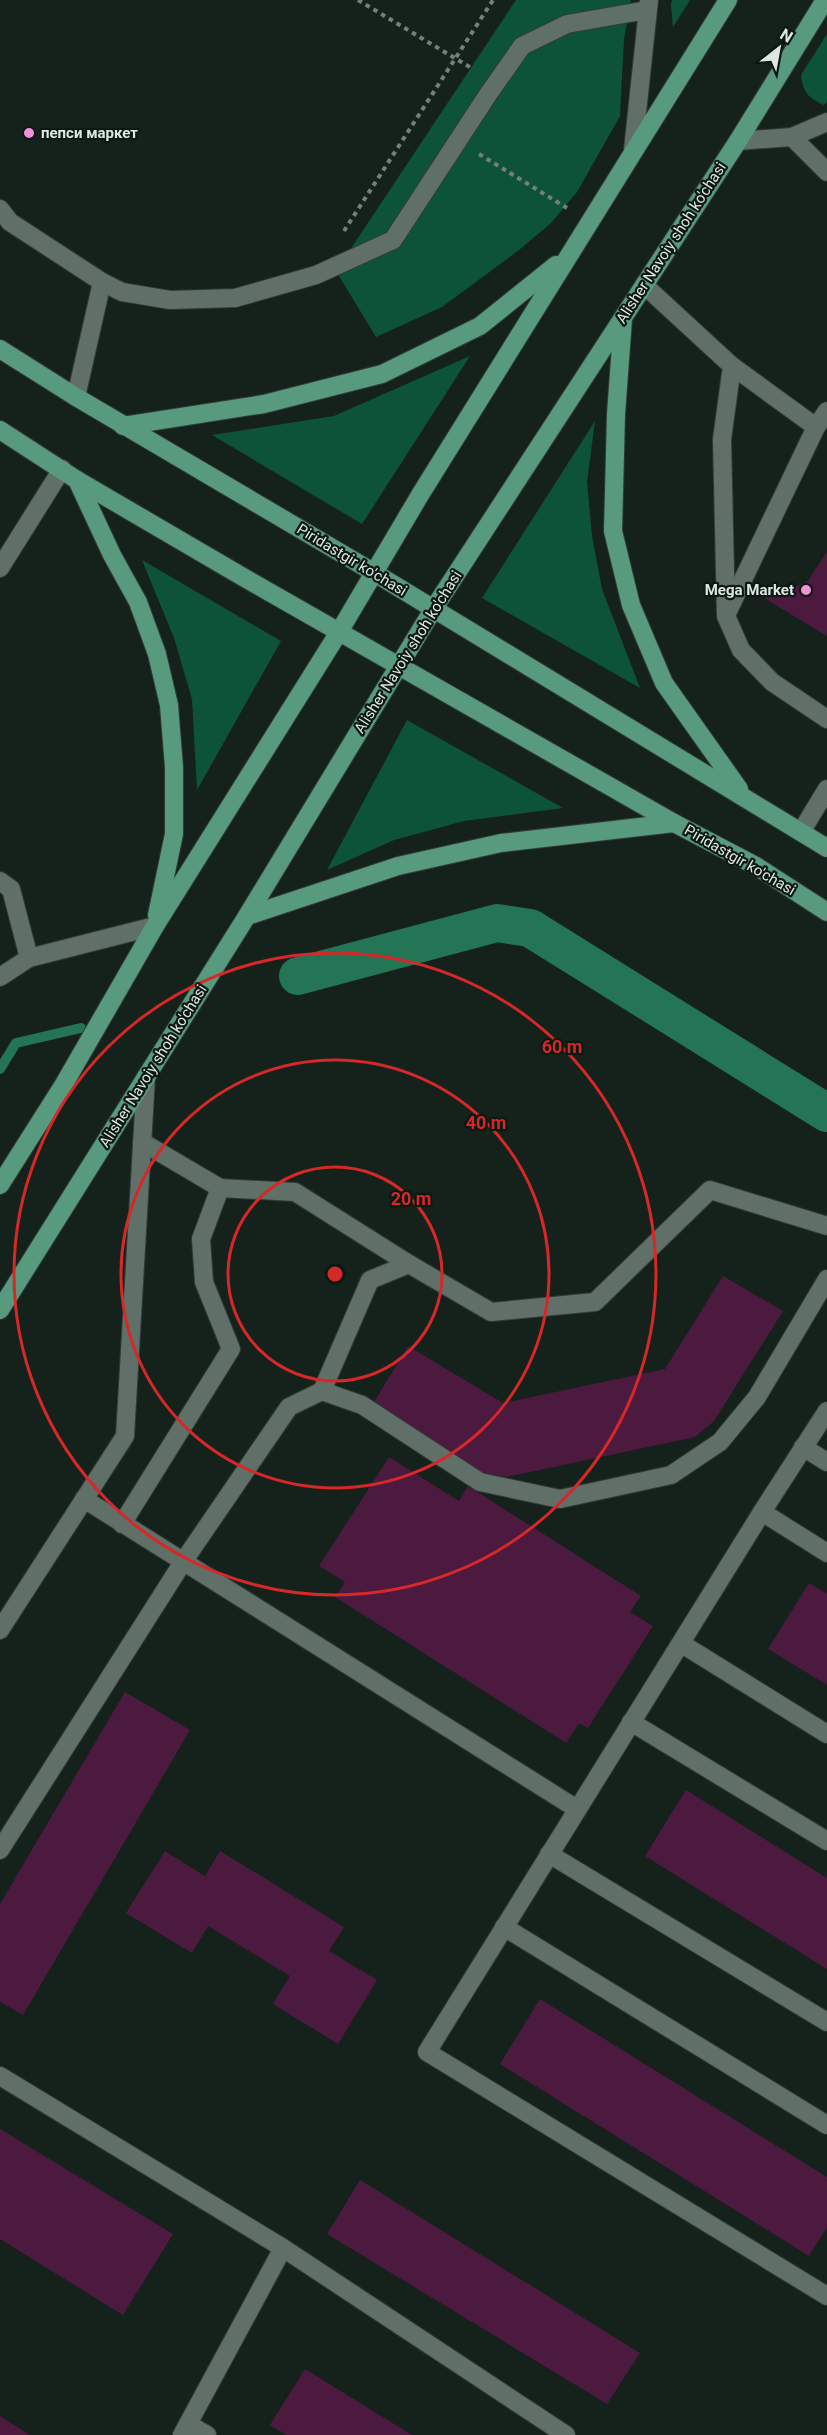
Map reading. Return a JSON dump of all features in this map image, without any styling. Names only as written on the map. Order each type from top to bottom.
[{"type":"main road","points":[[0,1185],[64,1084],[155,926],[339,632],[373,572],[589,220],[728,0]]},
{"type":"main road","name":"Alisher Navoiy shoh ko'chasi","points":[[0,1310],[247,916],[434,608],[738,141],[825,0]]},
{"type":"main road","points":[[123,426],[264,404],[382,374],[480,326],[567,256]]},
{"type":"main road","points":[[623,315],[616,414],[613,531],[628,594],[663,683],[743,796]]},
{"type":"main road","name":"Piridastgir ko'chasi","points":[[0,349],[123,426],[434,608],[827,848]]},
{"type":"main road","name":"Piridastgir ko'chasi","points":[[0,430],[69,474],[339,632],[674,823],[756,866],[827,912]]},
{"type":"main road","points":[[69,474],[138,602],[158,654],[169,705],[174,767],[174,834],[155,926]]},
{"type":"main road","points":[[247,916],[398,866],[501,843],[674,823]]},
{"type":"street","points":[[0,209],[10,222],[102,282],[122,292],[170,300],[235,298],[316,276],[393,240],[522,46],[567,24],[648,5],[633,150]]},
{"type":"street","points":[[738,141],[792,136],[827,122]]},
{"type":"street","points":[[792,136],[827,172]]},
{"type":"street","points":[[76,397],[102,282]]},
{"type":"street","points":[[644,285],[732,366],[816,427]]},
{"type":"street","points":[[732,366],[722,439],[726,616],[741,650],[772,682],[827,719]]},
{"type":"street","points":[[726,616],[816,427],[827,411]]},
{"type":"street","points":[[0,568],[69,474]]},
{"type":"street","points":[[801,832],[827,789]]},
{"type":"street","points":[[0,880],[11,889],[29,958]]},
{"type":"street","points":[[0,977],[29,958],[155,926]]},
{"type":"street","points":[[0,1630],[125,1436],[146,1077]]},
{"type":"street","points":[[142,1142],[220,1188],[295,1192],[408,1264],[491,1312],[595,1302],[710,1190],[827,1226]]},
{"type":"street","points":[[122,1524],[231,1349],[204,1282],[201,1239],[220,1188]]},
{"type":"street","points":[[0,1850],[183,1562],[289,1407],[322,1391],[370,1280],[408,1264]]},
{"type":"street","points":[[322,1391],[362,1405],[480,1482],[560,1499],[671,1475],[720,1442],[757,1397],[827,1279]]},
{"type":"street","points":[[827,1411],[427,2052],[827,2296]]},
{"type":"street","points":[[803,1447],[827,1462]]},
{"type":"street","points":[[84,1499],[577,1809]]},
{"type":"street","points":[[762,1512],[827,1553]]},
{"type":"street","points":[[682,1644],[827,1734]]},
{"type":"street","points":[[631,1722],[827,1841]]},
{"type":"street","points":[[549,1854],[827,2022]]},
{"type":"street","points":[[504,1927],[827,2125]]},
{"type":"street","points":[[0,2076],[283,2248],[566,2435]]},
{"type":"street","points":[[207,2435],[185,2429],[283,2248]]},
{"type":"path","points":[[358,0],[496,83]]},
{"type":"path","points":[[341,236],[493,0]]},
{"type":"path","points":[[458,140],[589,220]]},
{"type":"green space","points":[[516,0],[631,0],[624,39],[620,116],[577,192],[551,223],[519,250],[442,307],[376,337],[336,271]]},
{"type":"green space","points":[[672,0],[690,0],[673,27],[671,4]]},
{"type":"green space","points":[[827,34],[827,102],[824,105],[807,94],[801,75]]},
{"type":"green space","points":[[470,356],[362,524],[212,435],[334,416]]},
{"type":"green space","points":[[595,421],[587,482],[592,536],[602,589],[640,688],[482,598]]},
{"type":"green space","points":[[142,560],[281,641],[197,790],[192,699],[174,638]]},
{"type":"green space","points":[[407,720],[563,808],[464,821],[394,840],[327,870]]},
{"type":"building","name":"Mega Market","points":[[827,552],[827,636],[764,598],[807,582]]},
{"type":"building","points":[[723,1276],[783,1311],[714,1421],[695,1437],[507,1477],[478,1472],[371,1407],[408,1346],[503,1403],[665,1369]]},
{"type":"building","points":[[389,1457],[459,1501],[468,1486],[641,1596],[630,1612],[653,1626],[588,1728],[579,1723],[566,1743],[335,1597],[345,1582],[319,1566]]},
{"type":"building","points":[[809,1583],[827,1594],[827,1685],[768,1649]]},
{"type":"building","points":[[125,1692],[190,1730],[23,2015],[0,2002],[0,1904]]},
{"type":"building","points":[[686,1790],[827,1878],[827,1969],[645,1856]]},
{"type":"building","points":[[165,1851],[205,1876],[220,1851],[344,1927],[329,1951],[377,1980],[338,2044],[273,2004],[290,1976],[208,1926],[192,1953],[126,1913]]},
{"type":"building","points":[[540,1999],[827,2177],[827,2227],[809,2256],[500,2064]]},
{"type":"building","points":[[0,2129],[173,2234],[123,2315],[0,2239]]},
{"type":"building","points":[[360,2180],[640,2353],[607,2404],[327,2234]]},
{"type":"building","points":[[305,2369],[412,2435],[287,2435],[270,2425]]},
{"type":"building","points":[[0,2416],[30,2435],[0,2435]]},
{"type":"waterway","points":[[298,976],[497,923],[530,928],[827,1113]]},
{"type":"waterway","points":[[0,1069],[16,1043],[81,1028]]},
{"type":"place","name":"пепси маркет","points":[[29,133]]},
{"type":"place","name":"Mega Market","points":[[806,590]]}]
